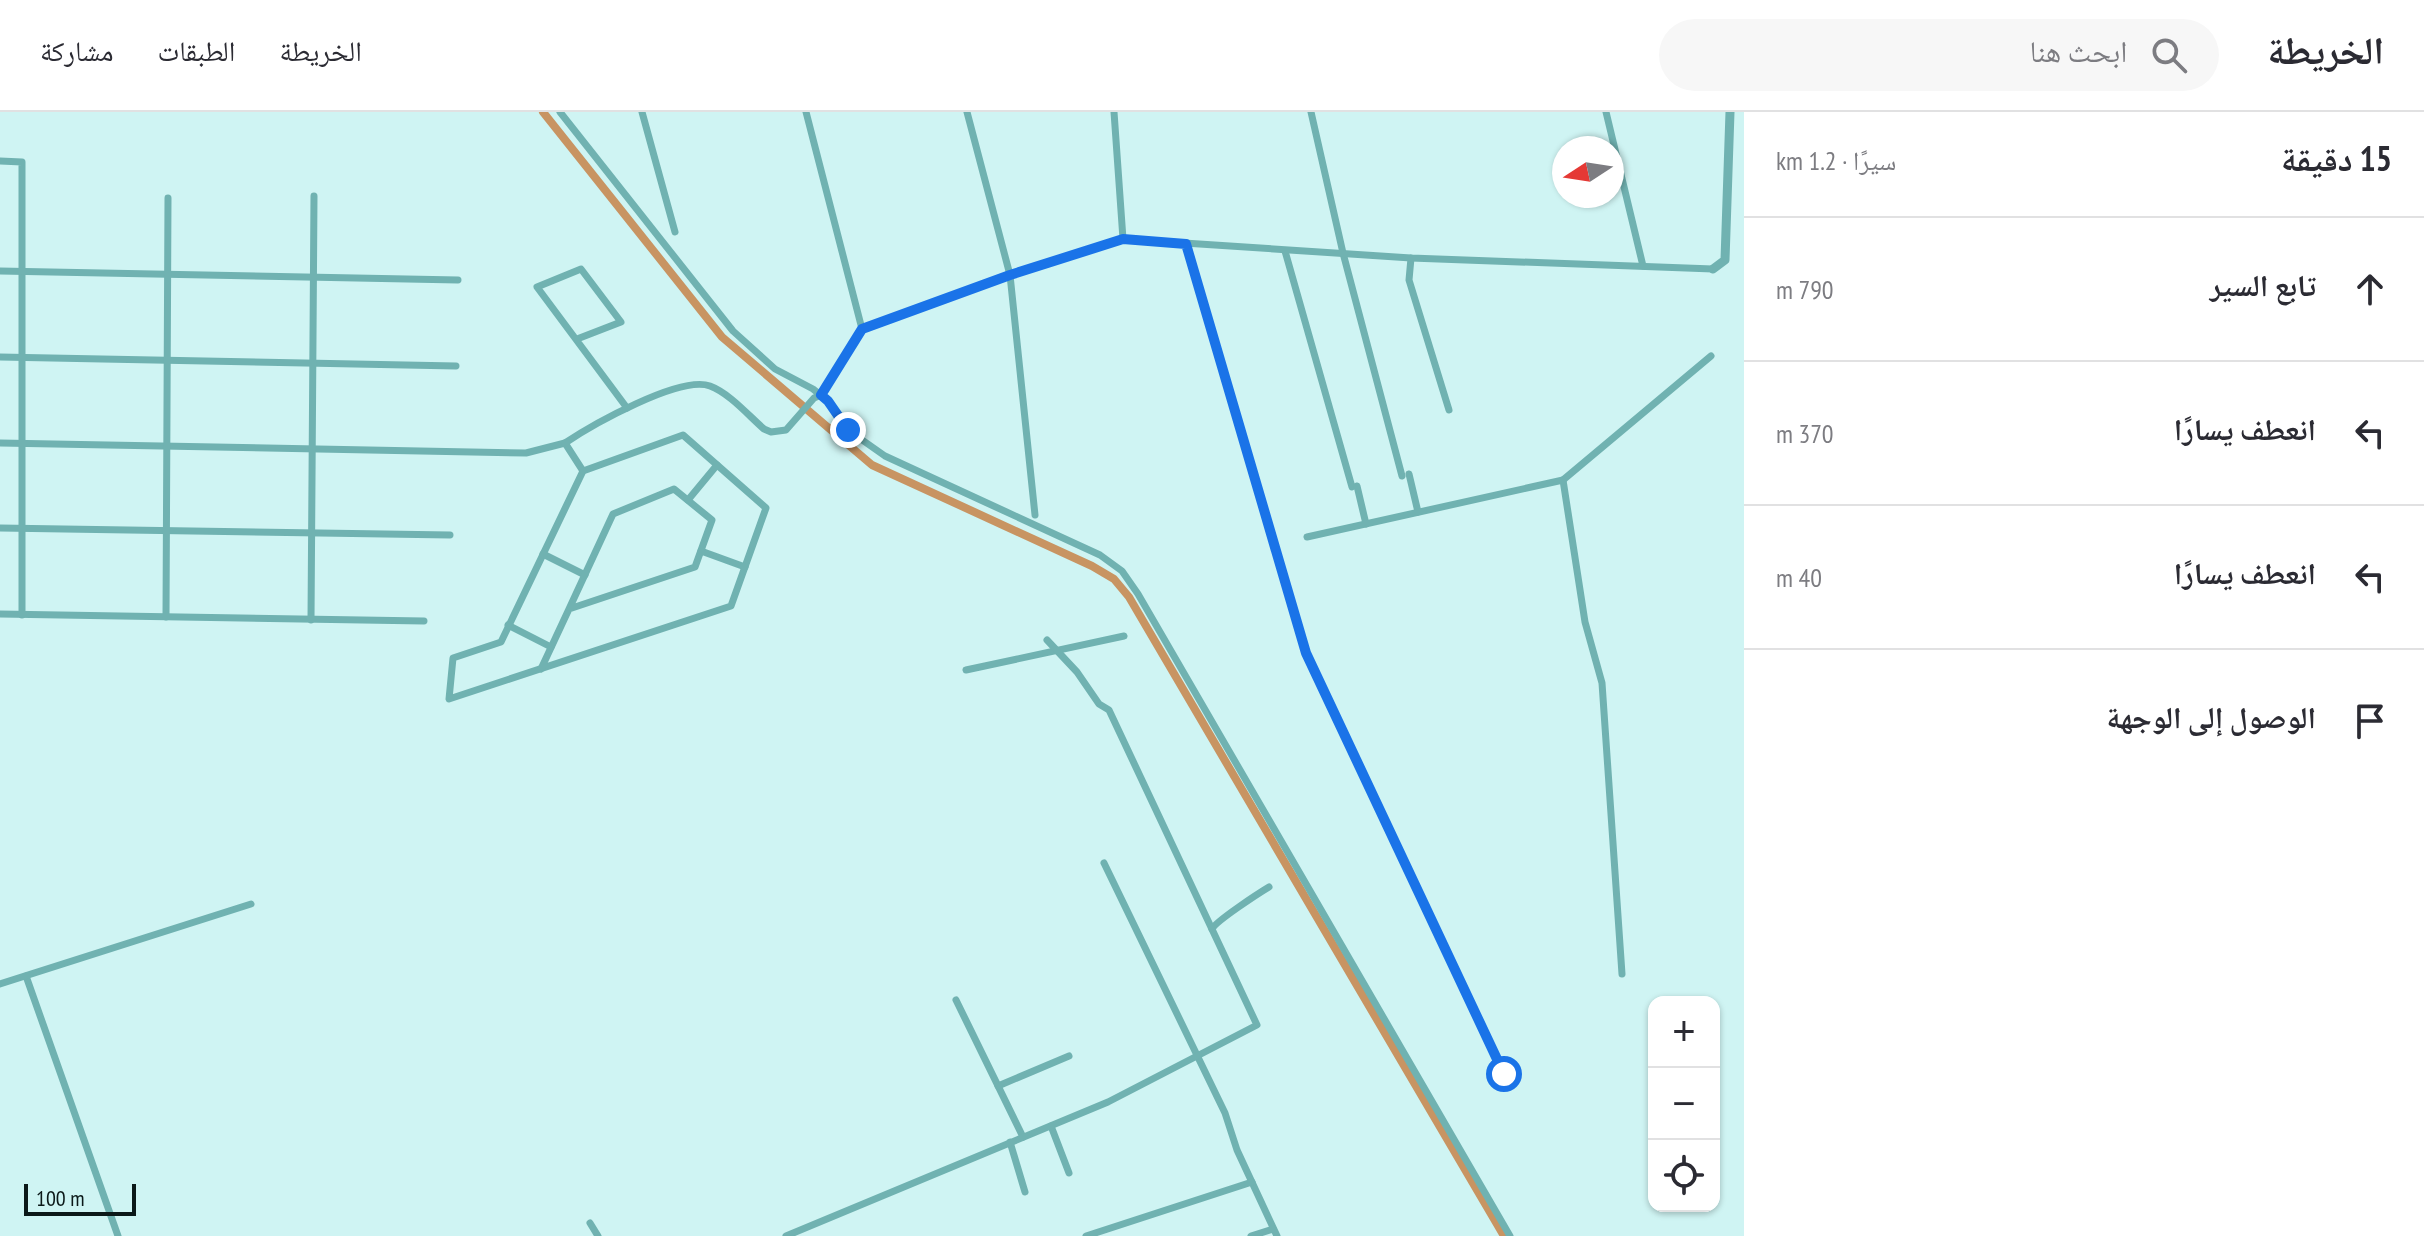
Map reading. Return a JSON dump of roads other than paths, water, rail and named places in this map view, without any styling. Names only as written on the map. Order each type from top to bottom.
[{"type":"street","points":[[560,112],[733,331],[775,369],[828,401],[848,430],[872,449],[1100,555],[1122,571],[1510,1236]]},
{"type":"street","points":[[642,112],[675,232]]},
{"type":"street","points":[[806,112],[862,329]]},
{"type":"street","points":[[967,112],[1010,275],[1035,515]]},
{"type":"street","points":[[1114,112],[1123,239]]},
{"type":"street","points":[[1311,112],[1343,253],[1418,512]]},
{"type":"street","points":[[1606,112],[1643,266]]},
{"type":"street","points":[[0,443],[526,453],[565,443],[627,408],[680,387],[702,384],[722,393],[764,429],[771,432],[786,430],[818,397],[862,329],[1010,275],[1123,239],[1411,258],[1713,269],[1725,260],[1730,112]]},
{"type":"street","points":[[0,161],[22,162],[22,615]]},
{"type":"street","points":[[311,620],[314,196]]},
{"type":"street","points":[[166,617],[168,198]]},
{"type":"street","points":[[1186,244],[1306,653],[1504,1074]]},
{"type":"street","points":[[1285,251],[1366,524]]},
{"type":"street","points":[[1411,258],[1409,280],[1449,410]]},
{"type":"street","points":[[577,339],[621,322],[581,269],[537,287],[627,408]]},
{"type":"street","points":[[0,271],[458,280]]},
{"type":"street","points":[[1307,537],[1563,480],[1711,356]]},
{"type":"street","points":[[0,357],[456,366]]},
{"type":"street","points":[[683,435],[717,465],[766,508],[731,606],[449,699],[453,658],[501,642],[583,471],[683,435]]},
{"type":"street","points":[[565,443],[583,471]]},
{"type":"street","points":[[688,500],[717,465]]},
{"type":"street","points":[[1563,480],[1585,622],[1602,683],[1622,974]]},
{"type":"street","points":[[541,669],[613,514],[674,489],[712,520],[695,567],[569,609]]},
{"type":"street","points":[[0,528],[450,535]]},
{"type":"street","points":[[701,551],[745,567]]},
{"type":"street","points":[[543,554],[585,575]]},
{"type":"street","points":[[0,614],[424,621]]},
{"type":"street","points":[[508,625],[551,647]]},
{"type":"street","points":[[966,670],[1124,636]]},
{"type":"street","points":[[786,1236],[1108,1102],[1257,1025],[1109,710],[1099,704],[1077,672],[1047,640]]},
{"type":"street","points":[[1104,863],[1225,1113],[1237,1150],[1275,1232],[1251,1236]]},
{"type":"street","points":[[1212,929],[1215,923],[1269,887]]},
{"type":"street","points":[[0,984],[251,904]]},
{"type":"street","points":[[26,976],[118,1236]]},
{"type":"street","points":[[956,1000],[1023,1137]]},
{"type":"street","points":[[998,1086],[1069,1056]]},
{"type":"street","points":[[1051,1126],[1069,1173]]},
{"type":"street","points":[[1010,1142],[1025,1192]]},
{"type":"street","points":[[1086,1236],[1252,1182]]},
{"type":"street","points":[[590,1223],[598,1236]]},
{"type":"waterway","points":[[543,112],[722,337],[872,465],[1114,579],[1129,597],[1504,1236]]}]
